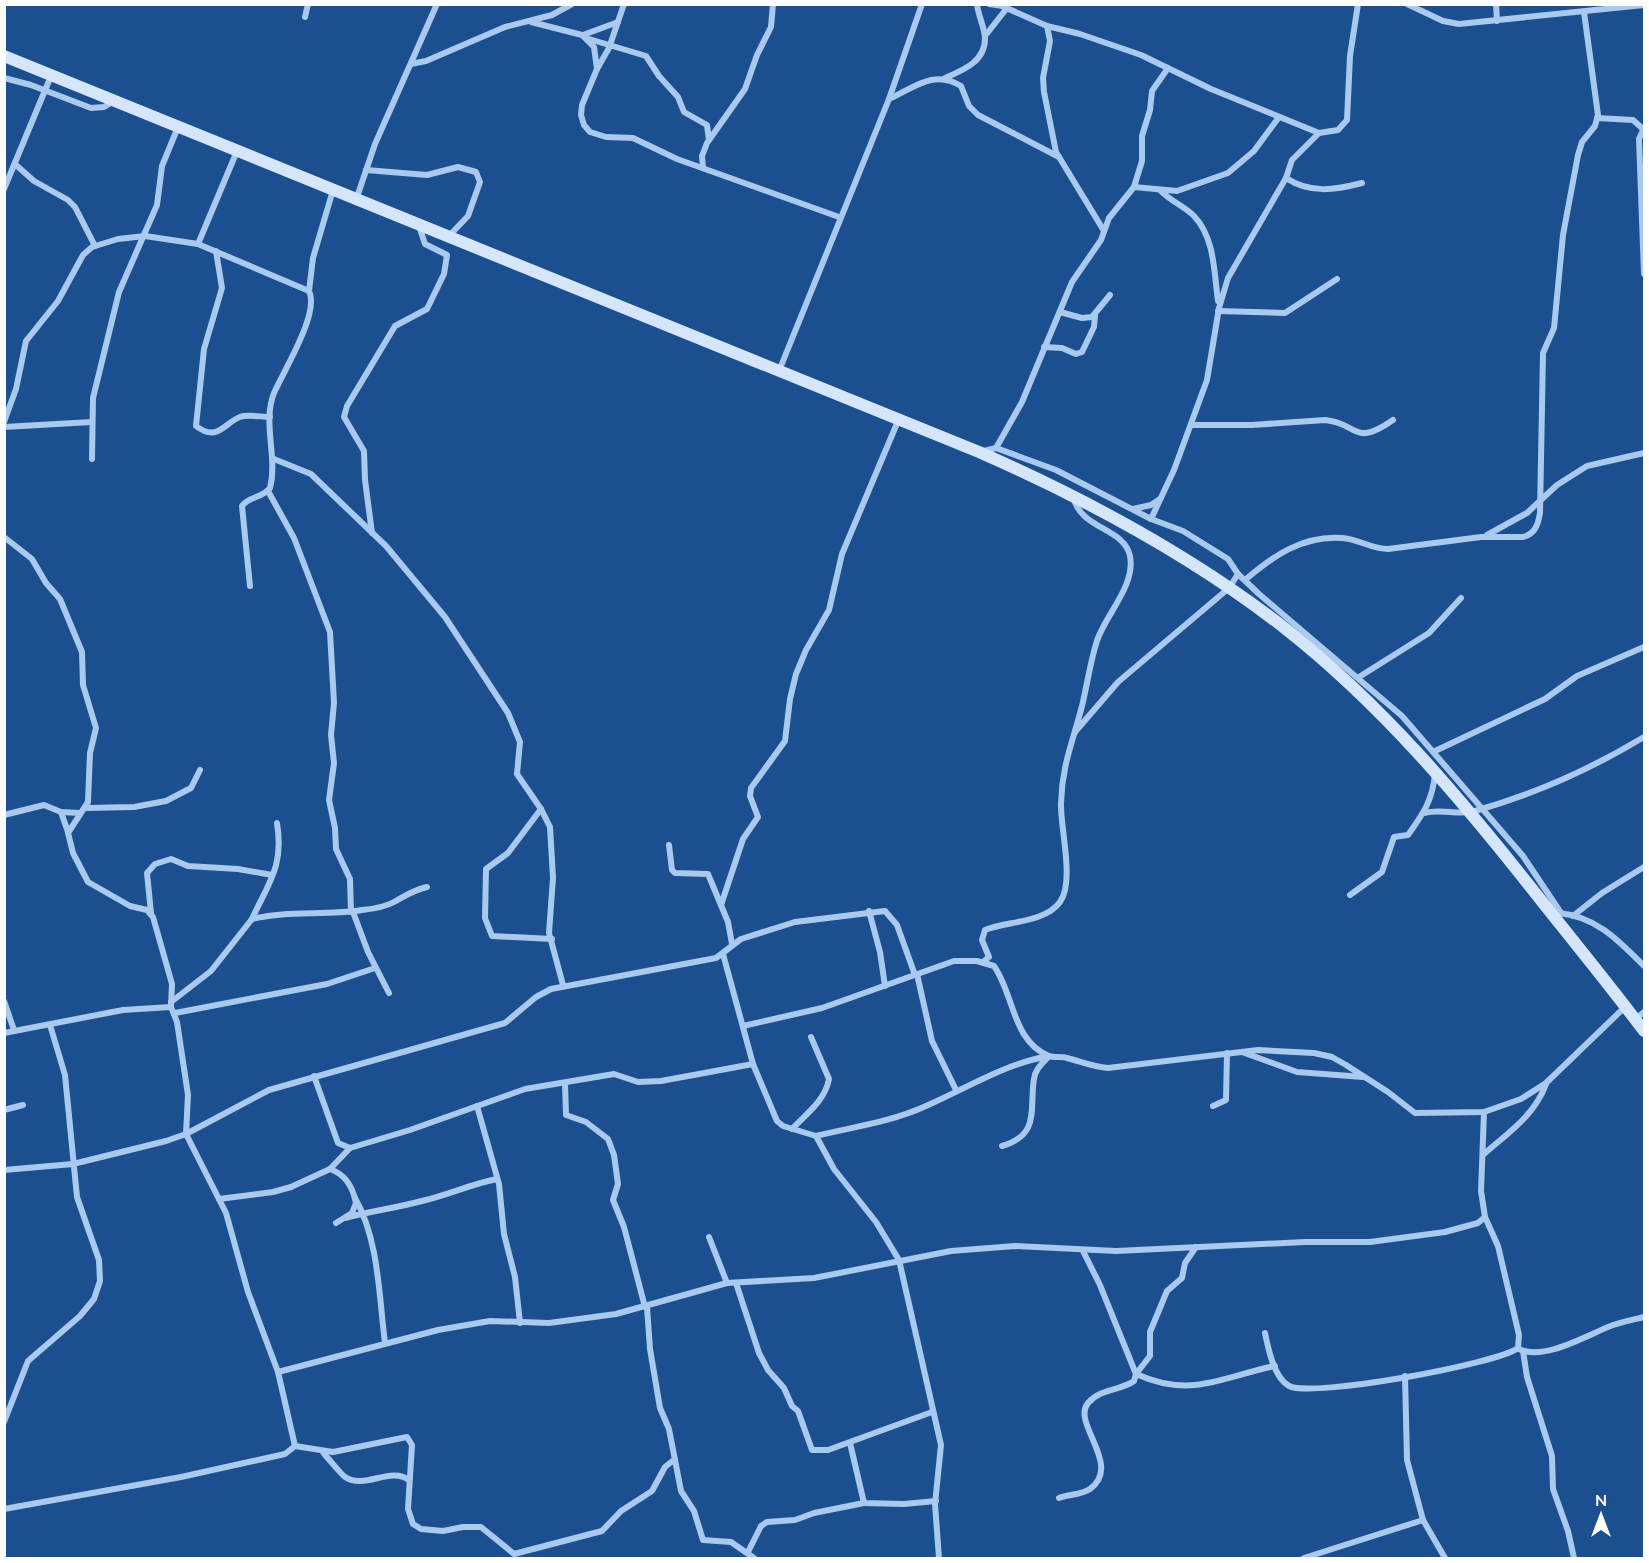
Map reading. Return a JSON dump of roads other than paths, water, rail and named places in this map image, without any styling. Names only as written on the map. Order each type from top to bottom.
[{"type":"main road","points":[[4,56],[979,452],[1073,495],[1147,535],[1229,588],[1282,626],[1335,671],[1435,769],[1476,810],[1626,1006],[1640,1015],[1644,1031]]},
{"type":"street","points":[[305,17],[308,4]]},
{"type":"street","points":[[531,22],[572,4]]},
{"type":"street","points":[[624,4],[610,45],[582,105],[584,125],[590,132],[606,137],[633,138],[677,159],[839,218]]},
{"type":"street","points":[[703,168],[703,151],[744,93],[757,55],[771,27],[773,4]]},
{"type":"street","points":[[778,371],[889,99],[922,4]]},
{"type":"street","points":[[977,4],[985,36]]},
{"type":"street","points":[[989,4],[1005,6],[1047,26],[1116,46],[1319,133]]},
{"type":"street","points":[[1151,519],[1191,425],[1212,366],[1222,291],[1233,267],[1286,178],[1291,162],[1319,133],[1342,128],[1349,115],[1350,56],[1358,4]]},
{"type":"street","points":[[1407,4],[1443,21],[1459,24],[1584,12],[1616,6],[1644,5]]},
{"type":"street","points":[[1496,4],[1497,21]]},
{"type":"street","points":[[356,200],[366,170],[436,5]]},
{"type":"street","points":[[889,99],[921,82],[945,78],[974,63],[982,51],[985,36],[1005,6]]},
{"type":"street","points":[[1245,580],[1274,556],[1299,544],[1317,540],[1342,538],[1377,549],[1388,549],[1481,537],[1529,536],[1539,521],[1543,352],[1554,328],[1563,235],[1578,155],[1582,142],[1595,126],[1598,118],[1584,12]]},
{"type":"street","points":[[411,64],[426,61],[516,23],[531,22],[646,56],[678,97],[684,112],[706,125],[710,140]]},
{"type":"street","points":[[586,37],[619,22]]},
{"type":"street","points":[[1047,26],[1050,41],[1043,78],[1056,152],[1104,231]]},
{"type":"street","points":[[586,37],[594,46],[597,69]]},
{"type":"street","points":[[996,448],[1011,426],[1072,282],[1104,231],[1109,218],[1134,187],[1142,161],[1142,136],[1150,110],[1152,91],[1168,68]]},
{"type":"street","points":[[4,189],[16,165],[51,76]]},
{"type":"street","points":[[4,78],[46,90],[91,108],[104,108],[114,101]]},
{"type":"street","points":[[945,78],[961,86],[969,106],[978,115],[1060,157]]},
{"type":"street","points":[[1134,187],[1177,191],[1228,173],[1254,151],[1279,117]]},
{"type":"street","points":[[1598,118],[1633,120],[1643,129],[1640,133],[1639,170],[1644,227],[1644,274]]},
{"type":"street","points":[[92,459],[93,398],[119,292],[160,197],[166,153],[178,126]]},
{"type":"street","points":[[198,244],[237,151]]},
{"type":"street","points":[[16,165],[34,181],[68,200],[75,207],[95,246]]},
{"type":"street","points":[[366,170],[427,175],[458,167],[476,172],[479,186],[468,216],[448,238]]},
{"type":"street","points":[[1286,178],[1302,188],[1312,190],[1362,183]]},
{"type":"street","points":[[333,190],[315,248],[309,291],[312,303],[299,344],[273,395],[270,417],[274,459],[268,491],[296,542],[330,632],[334,703],[331,735],[334,763],[329,800],[335,828],[336,849],[351,883],[349,901],[352,912],[375,968],[389,993]]},
{"type":"street","points":[[1160,190],[1189,212],[1202,226],[1210,248],[1219,309]]},
{"type":"street","points":[[372,533],[364,480],[364,451],[344,417],[347,406],[395,326],[427,309],[444,274],[449,258],[425,244],[419,226]]},
{"type":"street","points":[[4,422],[13,400],[26,341],[58,301],[83,255],[95,246],[118,239],[145,236],[198,244],[309,291]]},
{"type":"street","points":[[216,251],[222,288],[204,349],[196,426],[209,432],[224,430],[240,417],[270,417]]},
{"type":"street","points":[[1219,309],[1285,313],[1337,279]]},
{"type":"street","points":[[1044,347],[1062,348],[1076,354],[1082,352],[1094,327],[1095,315],[1110,295]]},
{"type":"street","points":[[1060,312],[1087,318],[1095,315]]},
{"type":"street","points":[[1191,425],[1252,425],[1325,420],[1337,422],[1354,432],[1368,433],[1393,420]]},
{"type":"street","points":[[721,905],[723,892],[743,839],[758,817],[750,796],[751,788],[785,741],[790,699],[796,674],[806,650],[829,610],[842,554],[898,421]]},
{"type":"street","points":[[4,427],[92,422]]},
{"type":"street","points":[[979,452],[996,448],[1056,470],[1151,519],[1183,531],[1228,559],[1238,574],[1402,716],[1435,751],[1476,810]]},
{"type":"street","points":[[1481,537],[1509,525],[1540,504],[1557,485],[1587,466],[1644,453]]},
{"type":"street","points":[[274,459],[311,474],[372,533],[445,617],[508,713],[520,742],[517,774],[542,809],[550,827],[553,852],[549,921],[563,985]]},
{"type":"street","points":[[250,586],[242,506],[245,501],[268,491]]},
{"type":"street","points":[[983,962],[989,957],[982,940],[985,930],[1002,923],[1042,915],[1060,903],[1064,894],[1066,880],[1061,796],[1067,750],[1097,640],[1118,602],[1130,567],[1126,547],[1118,538],[1079,513],[1073,495]]},
{"type":"street","points":[[1132,509],[1150,505],[1161,498]]},
{"type":"street","points":[[4,537],[32,559],[46,583],[60,598],[82,652],[83,685],[96,728],[90,753],[89,793],[86,808]]},
{"type":"street","points":[[1072,735],[1118,682],[1229,588],[1238,574]]},
{"type":"street","points":[[1359,677],[1429,633],[1461,598]]},
{"type":"street","points":[[1435,751],[1530,707],[1577,676],[1644,647]]},
{"type":"street","points":[[1425,813],[1439,810],[1476,810],[1554,785],[1644,737]]},
{"type":"street","points":[[1350,896],[1382,872],[1394,837],[1408,835],[1425,813],[1433,794],[1435,769]]},
{"type":"street","points":[[68,833],[80,813],[86,808],[134,807],[166,801],[191,788],[200,770]]},
{"type":"street","points":[[4,815],[44,805],[61,812],[80,813]]},
{"type":"street","points":[[542,809],[508,853],[486,869],[485,918],[492,936],[552,939]]},
{"type":"street","points":[[61,812],[73,854],[88,882],[130,906],[151,913]]},
{"type":"street","points":[[172,1007],[211,971],[252,919],[279,862],[281,845],[277,823]]},
{"type":"street","points":[[669,844],[674,872],[708,874],[731,933],[732,944]]},
{"type":"street","points":[[272,875],[238,869],[188,867],[171,860],[162,861],[150,868],[147,873],[151,913],[170,975],[172,1007],[188,1095],[186,1134],[219,1199],[234,1238],[251,1301],[278,1372],[295,1446]]},
{"type":"street","points":[[1573,916],[1602,893],[1644,867]]},
{"type":"street","points":[[252,919],[291,913],[316,915],[352,912],[388,905],[407,892],[427,887]]},
{"type":"street","points":[[869,911],[880,952],[885,986]]},
{"type":"street","points":[[4,1170],[73,1164],[186,1134],[269,1090],[505,1023],[543,993],[563,985],[644,973],[723,954],[732,944],[759,932],[795,922],[869,911],[885,911],[897,925],[916,974],[932,1041],[956,1090]]},
{"type":"street","points":[[1557,913],[1597,925],[1614,935],[1644,966]]},
{"type":"street","points":[[723,954],[753,1064],[777,1121],[792,1129],[816,1136],[894,1118],[925,1107],[1001,1070],[1049,1056],[1066,1057],[1092,1067],[1108,1068],[1239,1051],[1258,1050],[1323,1055],[1332,1057],[1364,1077],[1415,1113],[1484,1112],[1521,1099],[1546,1083],[1626,1006]]},
{"type":"street","points":[[744,1026],[822,1008],[954,961],[983,962],[997,970],[1022,1032],[1031,1043],[1049,1056]]},
{"type":"street","points":[[4,1033],[123,1010],[172,1007],[327,984],[375,968]]},
{"type":"street","points":[[4,1001],[14,1030]]},
{"type":"street","points":[[4,1422],[28,1361],[80,1316],[94,1299],[100,1281],[99,1260],[78,1197],[65,1075],[50,1025]]},
{"type":"street","points":[[792,1129],[819,1102],[828,1085],[829,1079],[811,1037]]},
{"type":"street","points":[[1239,1051],[1297,1072],[1364,1077]]},
{"type":"street","points":[[1213,1106],[1226,1100],[1227,1053]]},
{"type":"street","points":[[1002,1146],[1016,1142],[1029,1124],[1034,1108],[1034,1078],[1037,1070],[1049,1056]]},
{"type":"street","points":[[219,1199],[273,1192],[330,1170],[350,1148],[525,1089],[614,1074],[638,1082],[661,1081],[753,1064]]},
{"type":"street","points":[[314,1076],[338,1143],[350,1148]]},
{"type":"street","points":[[565,1083],[566,1115],[600,1131],[608,1139],[614,1155],[618,1184],[613,1200],[624,1227],[646,1307],[656,1387],[681,1491],[694,1511],[703,1540],[731,1542],[754,1558]]},
{"type":"street","points":[[1484,1154],[1530,1114],[1541,1098],[1546,1083]]},
{"type":"street","points":[[4,1110],[23,1105]]},
{"type":"street","points":[[477,1106],[497,1179],[504,1234],[515,1277],[520,1323]]},
{"type":"street","points":[[1484,1112],[1481,1191],[1485,1217],[1498,1246],[1527,1377],[1552,1456],[1553,1489],[1568,1531],[1574,1558]]},
{"type":"street","points":[[816,1136],[834,1169],[876,1222],[899,1260],[913,1310],[940,1445],[936,1501],[939,1558]]},
{"type":"street","points":[[330,1170],[342,1175],[363,1213],[372,1245],[385,1343]]},
{"type":"street","points":[[336,1222],[363,1213],[423,1201],[471,1184],[497,1179]]},
{"type":"street","points":[[345,1218],[355,1208],[355,1198]]},
{"type":"street","points":[[278,1372],[385,1343],[479,1323],[579,1319],[646,1307],[727,1283],[814,1278],[878,1267],[899,1260],[986,1247],[1083,1251],[1396,1240],[1453,1230],[1478,1223],[1485,1217]]},
{"type":"street","points":[[710,1237],[727,1283]]},
{"type":"street","points":[[1059,1498],[1088,1490],[1098,1478],[1101,1466],[1085,1408],[1089,1402],[1107,1390],[1134,1381],[1136,1374],[1150,1356],[1151,1327],[1167,1291],[1182,1278],[1185,1263],[1196,1247]]},
{"type":"street","points":[[1083,1251],[1100,1285],[1136,1374]]},
{"type":"street","points":[[735,1283],[759,1353],[768,1370],[784,1388],[792,1406],[798,1411],[810,1448],[822,1452],[932,1412]]},
{"type":"street","points":[[1265,1333],[1275,1366],[1283,1381],[1295,1388],[1333,1388],[1482,1362],[1520,1349],[1563,1346],[1609,1327],[1644,1317]]},
{"type":"street","points":[[1136,1374],[1177,1387],[1227,1380],[1240,1374],[1275,1366]]},
{"type":"street","points":[[1405,1376],[1407,1460],[1423,1520],[1445,1558]]},
{"type":"street","points":[[295,1446],[322,1452],[406,1437],[412,1445],[408,1509],[416,1527],[443,1531],[463,1527],[481,1527],[507,1551],[518,1554],[602,1531],[621,1511],[652,1491],[665,1467],[675,1459]]},
{"type":"street","points":[[850,1443],[864,1503]]},
{"type":"street","points":[[4,1509],[181,1477],[285,1454],[295,1446]]},
{"type":"street","points":[[322,1452],[345,1477],[362,1480],[396,1474],[410,1480]]},
{"type":"street","points":[[748,1552],[761,1526],[766,1522],[795,1520],[814,1513],[864,1503],[904,1504],[936,1501]]},
{"type":"street","points":[[1304,1558],[1423,1520]]}]
